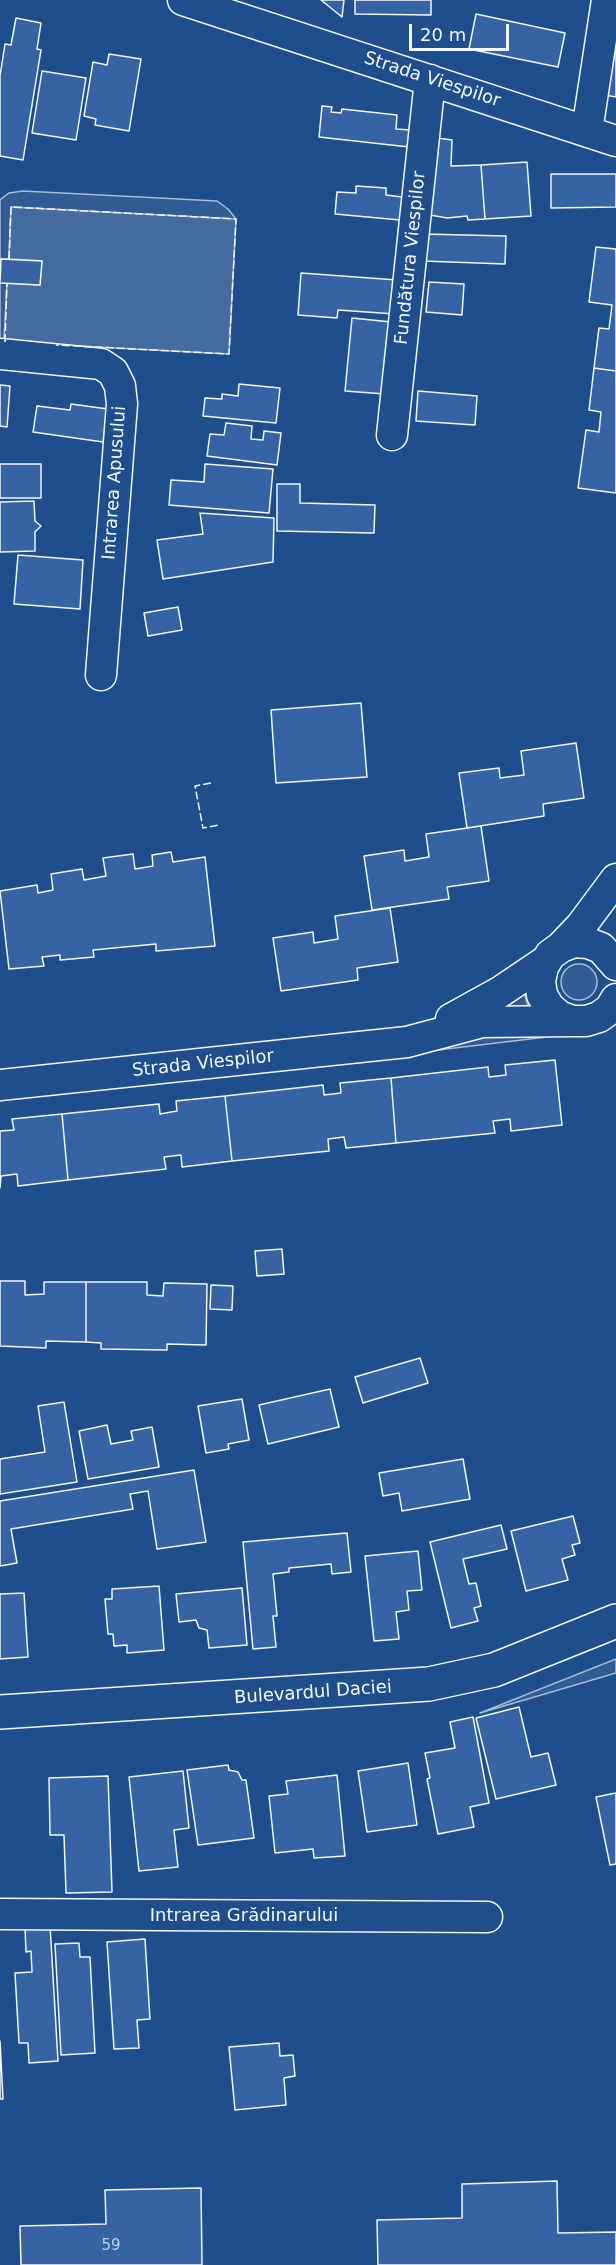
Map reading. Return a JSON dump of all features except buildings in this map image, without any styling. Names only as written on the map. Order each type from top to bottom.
[{"type":"street","name":"Strada Viespilor","points":[[183,0],[249,10],[430,80],[616,141]]},
{"type":"street","points":[[587,131],[607,0]]},
{"type":"street","name":"Fundătura Viespilor","points":[[392,435],[430,80]]},
{"type":"street","name":"Intrarea Apusului","points":[[0,354],[101,364],[113,372],[120,386],[122,404],[101,675]]},
{"type":"street","name":"Strada Viespilor","points":[[406,1042],[489,998],[553,954],[581,926],[616,879]]},
{"type":"street","points":[[572,1021],[553,1012],[542,995],[541,974],[553,954],[574,942],[588,943],[607,952],[616,965]]},
{"type":"street","name":"Strada Viespilor","points":[[0,1085],[406,1042],[482,1022],[586,1021],[599,1017],[610,1009],[616,999]]},
{"type":"street","name":"Bulevardul Daciei","points":[[0,1712],[429,1684],[494,1670],[616,1621]]},
{"type":"street","name":"Intrarea Grădinarului","points":[[0,1914],[487,1917]]},
{"type":"shaded area","points":[[23,191],[217,201],[236,219],[11,207],[9,259],[1,259],[0,281],[0,200],[9,193]]},
{"type":"shaded area","points":[[11,207],[236,219],[229,354],[4,342],[7,283],[40,285],[42,261],[9,259]]},
{"type":"shaded area","points":[[0,283],[7,283],[4,342],[0,341]]},
{"type":"shaded area","points":[[579,964],[592,969],[597,982],[592,995],[579,1000],[566,995],[561,982],[566,969]]},
{"type":"shaded area","points":[[523,987],[532,1012],[512,1010],[496,1004]]},
{"type":"shaded area","points":[[476,1034],[555,1036],[413,1053]]},
{"type":"shaded area","points":[[616,1659],[616,1673],[480,1713]]},
{"type":"fence","points":[[9,259],[11,207],[236,219],[229,354],[56,345]]},
{"type":"fence","points":[[5,342],[7,283]]},
{"type":"fence","points":[[211,783],[195,786],[203,828],[219,825]]}]
